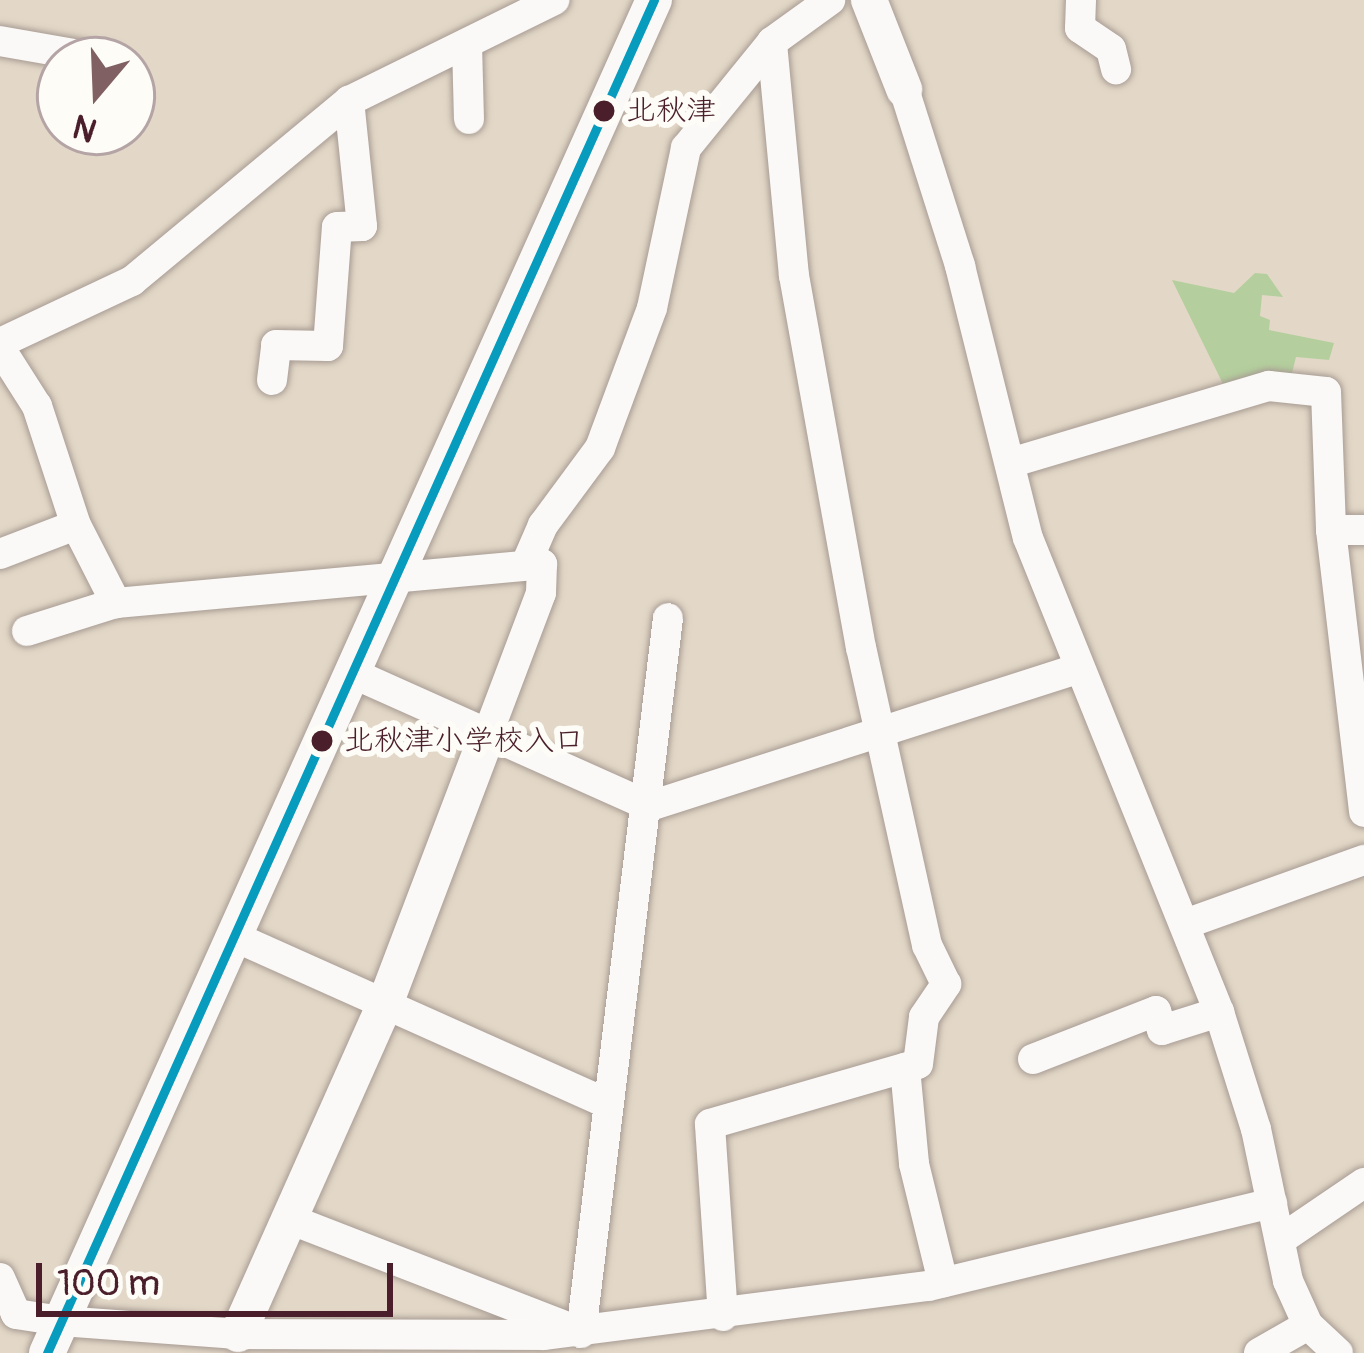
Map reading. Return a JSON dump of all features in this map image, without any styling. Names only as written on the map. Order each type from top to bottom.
[{"type":"street","points":[[116,603],[76,526],[38,406],[0,345],[132,281],[349,101],[554,0]]},
{"type":"street","points":[[54,1337],[654,0]]},
{"type":"street","points":[[526,564],[543,524],[600,448],[652,308],[686,148],[772,42],[830,0]]},
{"type":"street","points":[[869,0],[904,89],[1010,463],[1076,669],[1219,1012],[1307,1325],[1338,1353]]},
{"type":"street","points":[[1081,0],[1080,28],[1111,49],[1116,69]]},
{"type":"street","points":[[0,41],[36,47]]},
{"type":"street","points":[[723,1316],[710,1124],[918,1064],[924,1017],[946,984],[927,945],[881,734],[794,276],[772,42]]},
{"type":"street","points":[[467,44],[469,119]]},
{"type":"street","points":[[272,380],[276,345],[328,346],[337,227],[362,226],[349,101]]},
{"type":"street","points":[[1010,463],[1269,386],[1326,392],[1331,530],[1364,812]]},
{"type":"street","points":[[0,554],[76,526]]},
{"type":"street","points":[[1331,530],[1364,530]]},
{"type":"street","points":[[27,631],[116,603],[396,572],[542,564],[541,593],[385,1004],[234,1344]]},
{"type":"street","points":[[581,1333],[650,806],[668,618]]},
{"type":"street","points":[[352,673],[650,806],[1076,669]]},
{"type":"street","points":[[1185,924],[1364,860]]},
{"type":"street","points":[[235,937],[608,1104]]},
{"type":"street","points":[[1033,1059],[1156,1011],[1162,1030],[1219,1012]]},
{"type":"street","points":[[905,1068],[914,1164],[943,1282]]},
{"type":"street","points":[[1280,1240],[1364,1183]]},
{"type":"street","points":[[0,1278],[8,1311],[54,1337],[234,1344],[543,1344],[581,1333],[943,1282],[1272,1203]]},
{"type":"street","points":[[289,1220],[581,1333]]},
{"type":"street","points":[[1258,1353],[1307,1325]]},
{"type":"green space","points":[[1255,273],[1267,274],[1283,297],[1262,295],[1260,316],[1270,320],[1269,330],[1334,343],[1329,360],[1296,357],[1291,377],[1225,388],[1172,280],[1234,293]]},
{"type":"transit line","points":[[47,1353],[654,0]]},
{"type":"place","name":"北秋津","points":[[604,111]]},
{"type":"place","name":"北秋津小学校入口","points":[[322,741]]}]
